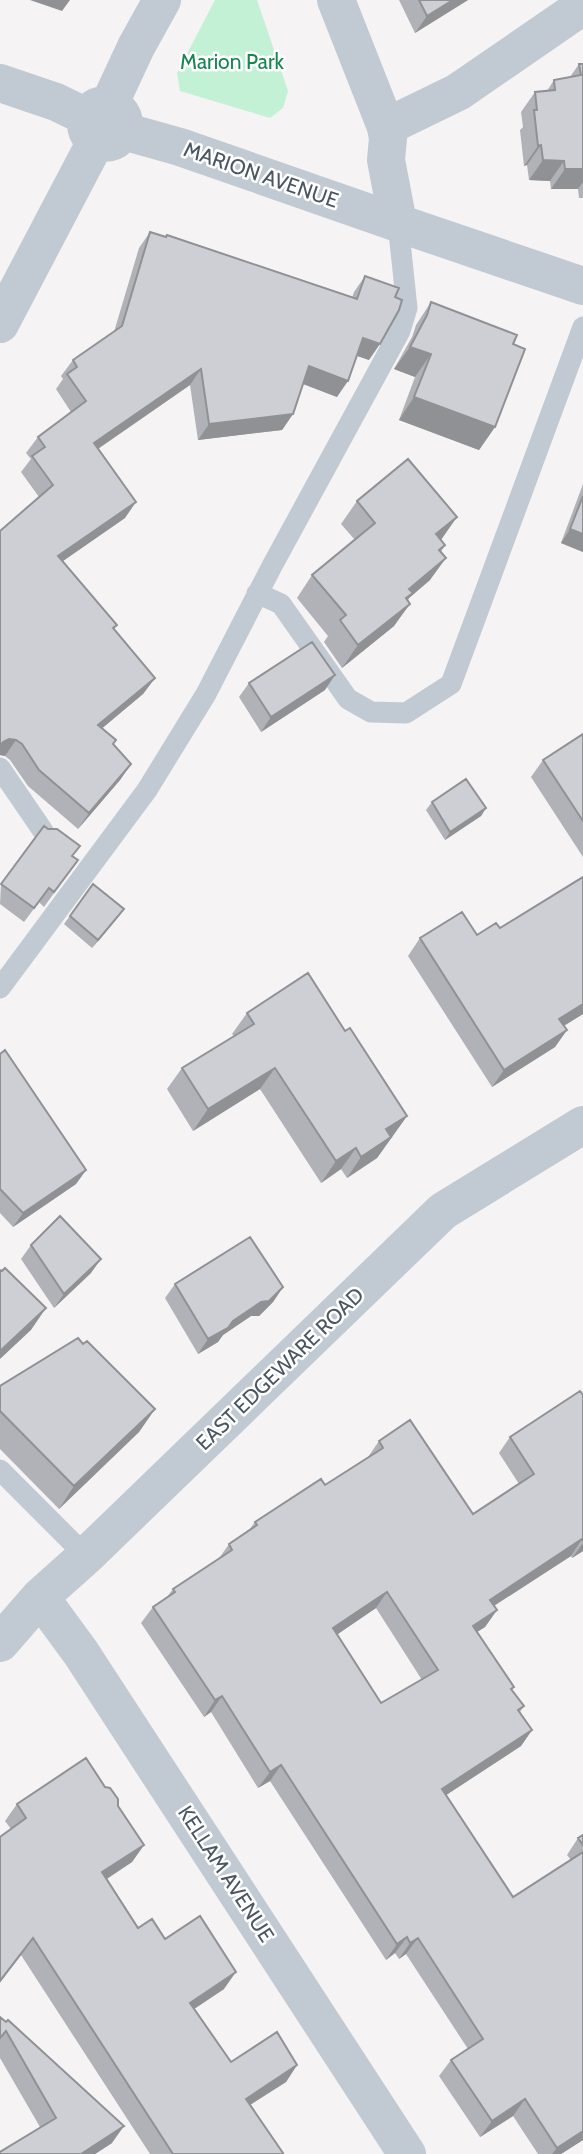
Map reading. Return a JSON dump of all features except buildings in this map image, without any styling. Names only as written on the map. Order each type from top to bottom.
[{"type":"street","points":[[0,324],[104,123],[136,47],[162,0]]},
{"type":"street","points":[[337,0],[386,127],[386,160],[398,223]]},
{"type":"street","points":[[386,127],[458,92],[583,6]]},
{"type":"street","name":"MARION AVENUE","points":[[0,83],[56,102],[104,123],[583,286]]},
{"type":"street","name":"EAST EDGEWARE ROAD","points":[[0,1643],[40,1597],[86,1556],[443,1211],[580,1133]]},
{"type":"street","name":"KELLAM AVENUE","points":[[40,1597],[81,1653],[407,2154]]},
{"type":"lane","points":[[0,988],[147,790],[206,694],[257,593],[400,331],[407,309],[398,223]]},
{"type":"lane","points":[[257,593],[281,604],[348,699],[371,712],[406,713],[451,684],[583,327]]},
{"type":"lane","points":[[0,768],[43,831]]},
{"type":"lane","points":[[0,1470],[86,1556]]},
{"type":"green space","name":"Marion Park","points":[[215,0],[257,0],[288,91],[283,108],[270,118],[180,91],[177,73]]}]
